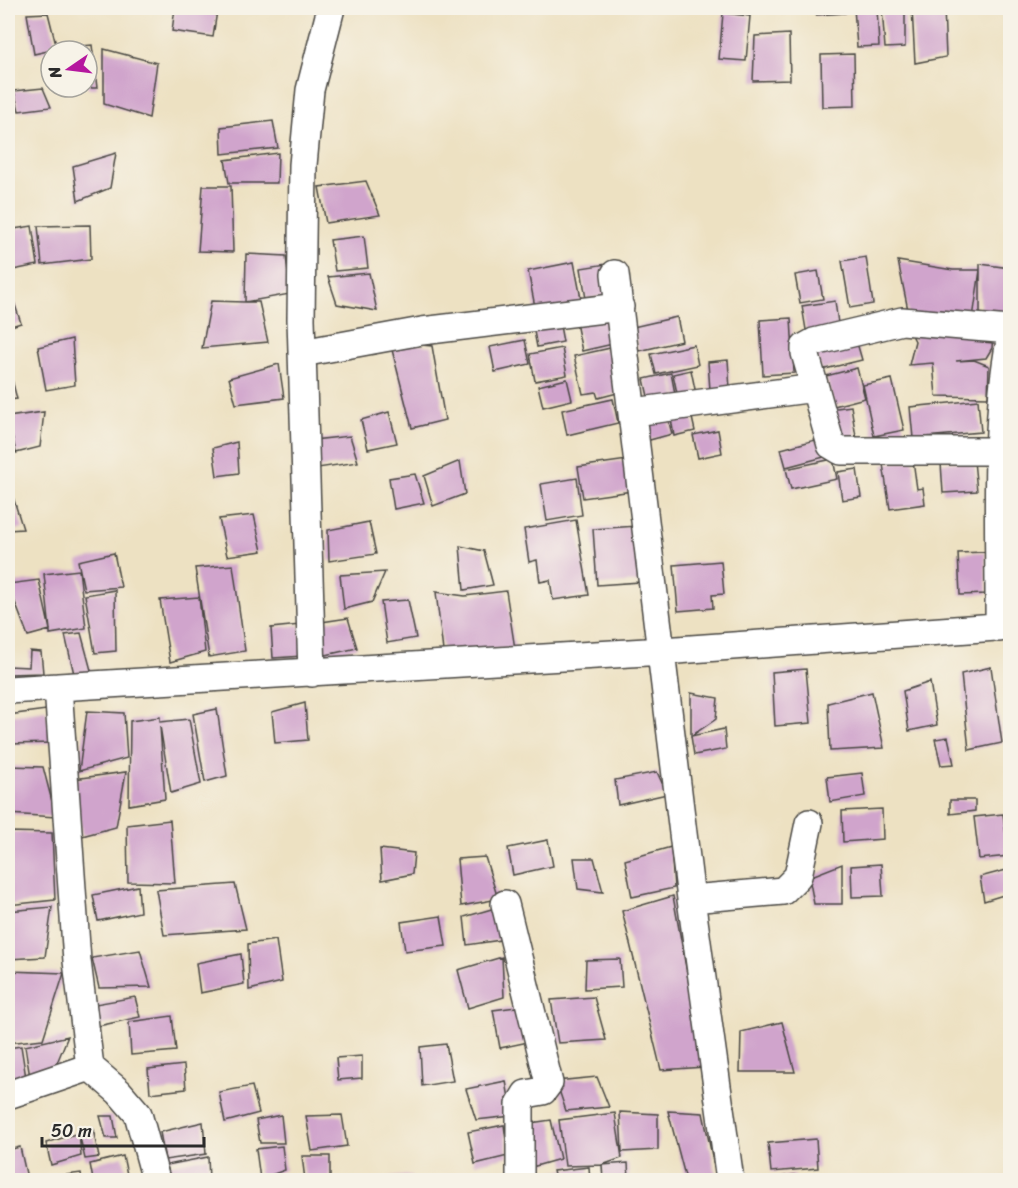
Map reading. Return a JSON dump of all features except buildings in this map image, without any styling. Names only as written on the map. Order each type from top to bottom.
[{"type":"street","points":[[312,673],[302,353],[303,165],[310,90],[331,8]]},
{"type":"street","points":[[615,274],[634,412],[691,899],[730,1180]]},
{"type":"street","points":[[302,353],[422,331],[620,307]]},
{"type":"street","points":[[1001,451],[841,452],[831,445],[805,353],[806,347],[814,342],[902,321],[1011,330]]},
{"type":"street","points":[[8,690],[663,651],[1005,627],[1001,451],[1005,369],[1011,341]]},
{"type":"street","points":[[634,412],[815,388]]},
{"type":"street","points":[[58,687],[76,942],[90,1067],[119,1092],[138,1114],[156,1180]]},
{"type":"street","points":[[691,899],[783,891],[798,876],[809,823]]},
{"type":"street","points":[[505,904],[549,1083],[548,1089],[526,1094],[520,1104],[520,1180]]},
{"type":"street","points":[[8,1095],[90,1067]]}]
